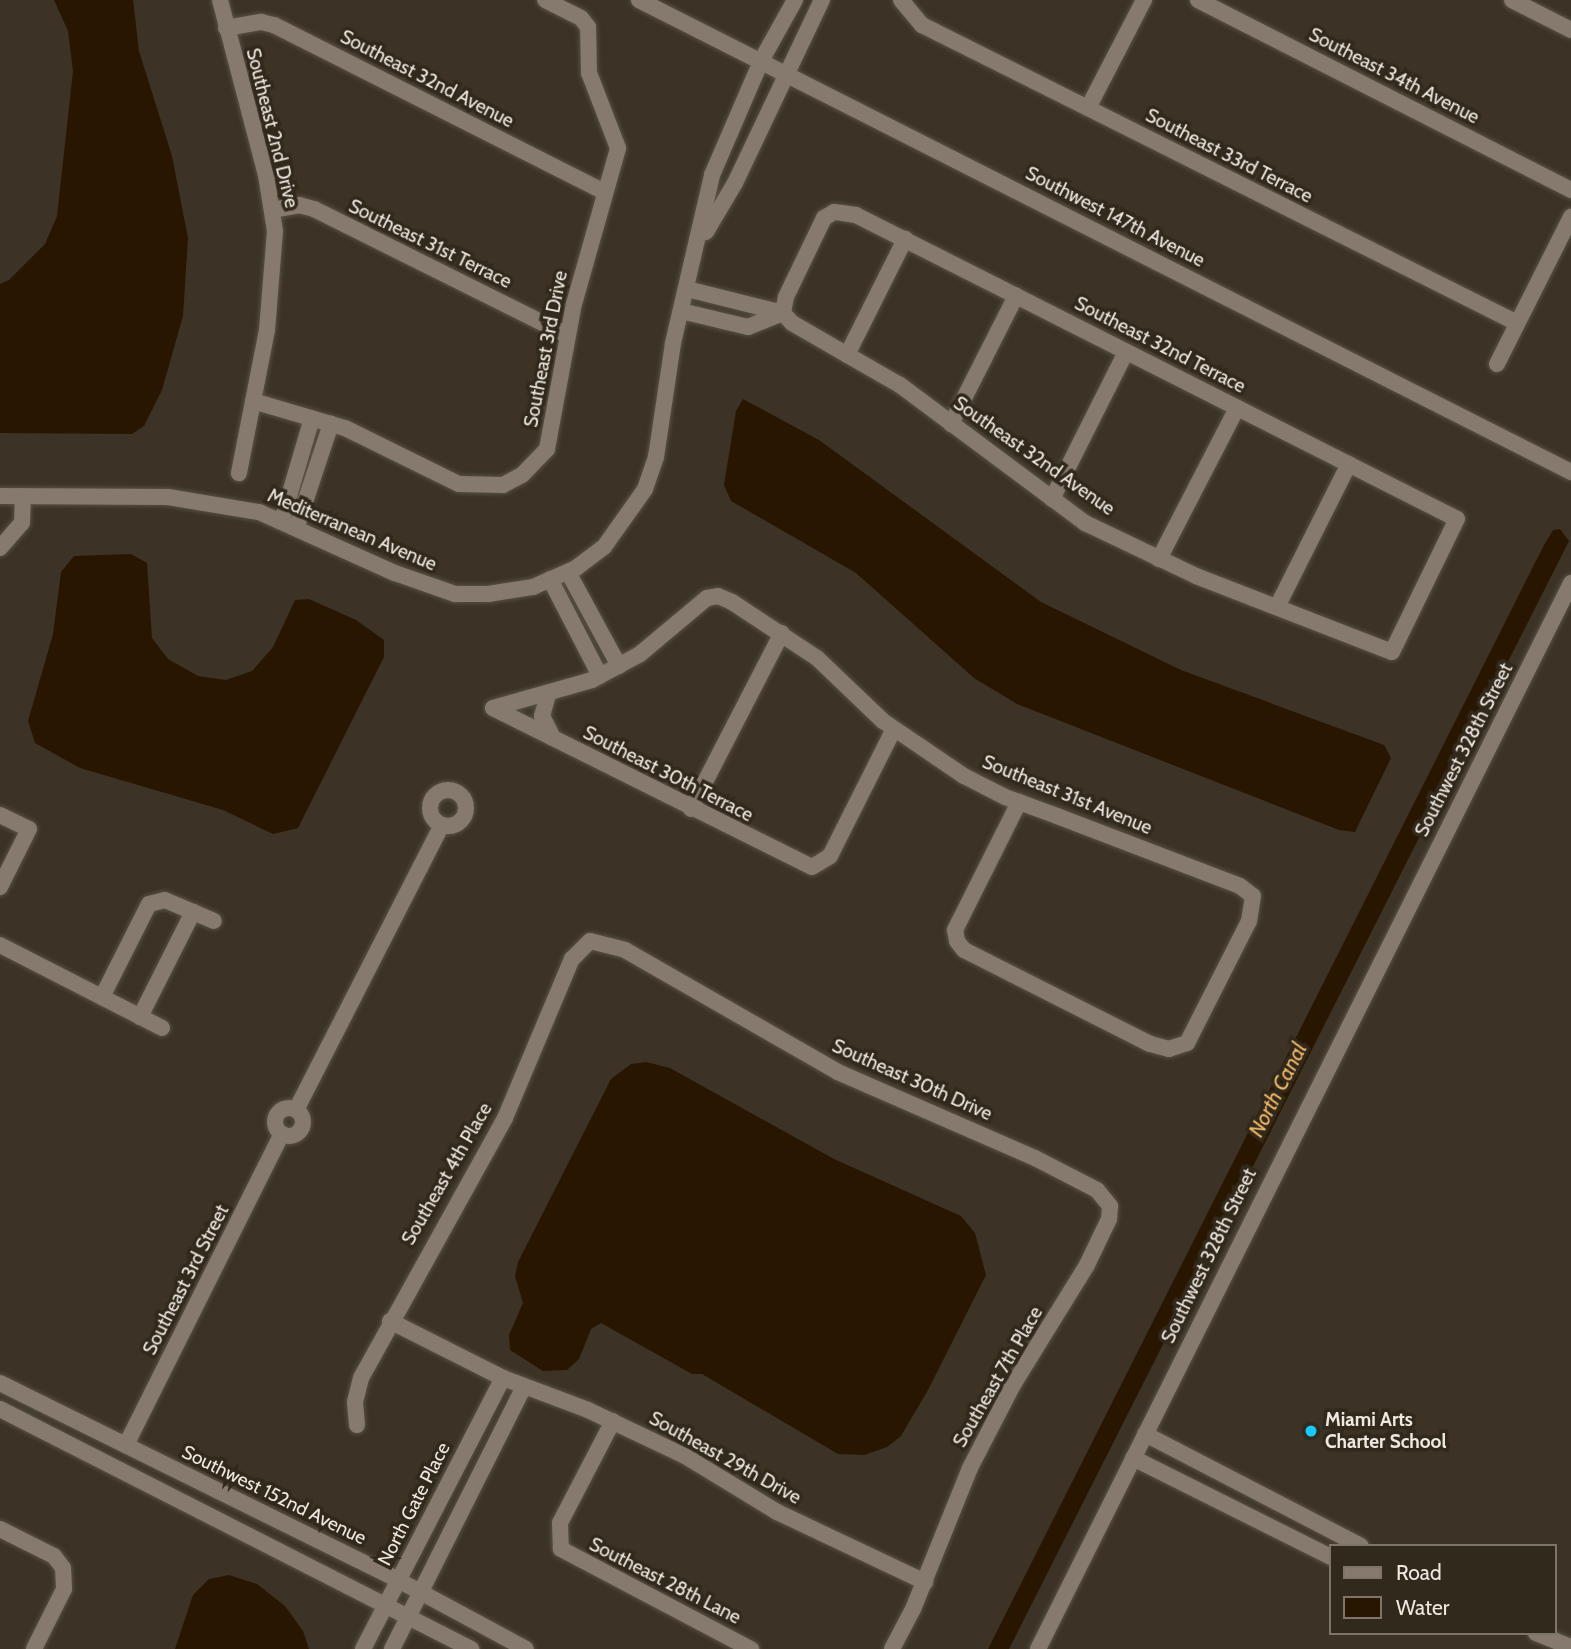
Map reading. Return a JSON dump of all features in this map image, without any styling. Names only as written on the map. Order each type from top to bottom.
[{"type":"street","name":"Southeast 2nd Drive","points":[[220,0],[272,210],[274,275],[239,473]]},
{"type":"street","name":"Southeast 3rd Drive","points":[[253,401],[331,424],[376,441],[459,484],[503,485],[522,475],[547,449],[567,335],[618,148],[589,74],[588,27],[581,18],[545,0]]},
{"type":"street","name":"Southwest 147th Avenue","points":[[639,0],[1571,472]]},
{"type":"street","name":"Mediterranean Avenue","points":[[0,496],[168,497],[216,503],[289,523],[395,573],[455,594],[488,594],[551,579],[568,572],[604,547],[645,489],[656,457],[681,311],[699,243],[712,175],[761,61],[795,0]]},
{"type":"street","name":"Mediterranean Avenue","points":[[699,243],[735,183],[822,0]]},
{"type":"street","name":"Southeast 33rd Terrace","points":[[901,0],[922,25],[1517,323]]},
{"type":"street","points":[[918,0],[922,25]]},
{"type":"street","points":[[1088,108],[1144,0]]},
{"type":"street","name":"Southeast 34th Avenue","points":[[1198,0],[1571,190]]},
{"type":"street","points":[[1512,0],[1571,30]]},
{"type":"street","name":"Southeast 32nd Avenue","points":[[226,28],[261,22],[274,25],[604,192]]},
{"type":"street","name":"Southeast 31st Terrace","points":[[272,210],[299,205],[314,209],[567,335]]},
{"type":"street","name":"Southeast 32nd Terrace","points":[[783,313],[786,297],[824,218],[844,211],[905,239],[1457,519],[1392,652]]},
{"type":"street","points":[[1497,363],[1571,217]]},
{"type":"street","points":[[847,355],[905,239]]},
{"type":"street","name":"Southeast 32nd Avenue","points":[[687,289],[783,313],[847,355],[900,385],[1085,523],[1159,559],[1392,652]]},
{"type":"street","points":[[951,424],[1016,296]]},
{"type":"street","points":[[681,311],[748,327],[783,313]]},
{"type":"street","points":[[1052,499],[1126,352]]},
{"type":"street","points":[[1159,559],[1237,408]]},
{"type":"street","points":[[289,523],[302,451],[312,418]]},
{"type":"street","points":[[289,523],[320,457],[331,424]]},
{"type":"street","points":[[302,451],[320,457]]},
{"type":"street","points":[[1277,607],[1349,464]]},
{"type":"street","points":[[0,548],[22,523],[23,496]]},
{"type":"street","points":[[554,739],[542,716],[548,695],[619,666],[568,572]]},
{"type":"street","points":[[551,579],[600,676]]},
{"type":"street","name":"Southwest 328th Street","points":[[1038,1649],[1571,583]]},
{"type":"street","name":"Southeast 31st Avenue","points":[[619,666],[671,632],[707,597],[718,596],[782,633],[817,658],[894,729],[964,776],[1019,802],[1240,886],[1253,897],[1249,921],[1187,1043],[1178,1048],[1150,1044],[964,950],[957,941],[955,930],[1019,802]]},
{"type":"street","points":[[691,809],[782,633]]},
{"type":"street","name":"Southeast 30th Terrace","points":[[548,695],[493,708],[801,865],[819,867],[825,862],[894,729]]},
{"type":"street","points":[[0,815],[29,829],[0,887]]},
{"type":"street","name":"Southeast 3rd Street","points":[[126,1445],[282,1134],[300,1130],[303,1122],[296,1110],[442,825]]},
{"type":"street","points":[[102,997],[149,904],[165,900],[214,921]]},
{"type":"street","points":[[140,1017],[193,912]]},
{"type":"street","name":"Southeast 30th Drive","points":[[583,945],[601,941],[658,966],[838,1072],[1035,1158],[1097,1190],[1110,1206]]},
{"type":"street","points":[[0,945],[162,1028]]},
{"type":"street","name":"Southeast 4th Place","points":[[357,1425],[355,1402],[361,1378],[390,1321],[498,1130],[565,975],[583,945]]},
{"type":"street","name":"Southeast 7th Place","points":[[892,1649],[925,1582],[970,1468],[1013,1385],[1087,1265],[1109,1219],[1110,1206]]},
{"type":"street","name":"Southeast 29th Drive","points":[[390,1321],[503,1378],[613,1421],[685,1456],[777,1512],[925,1582]]},
{"type":"street","name":"North Gate Place","points":[[363,1649],[503,1378]]},
{"type":"street","name":"Southwest 152nd Avenue","points":[[0,1383],[398,1580],[526,1649]]},
{"type":"street","points":[[392,1649],[524,1387]]},
{"type":"street","points":[[0,1409],[471,1649]]},
{"type":"street","name":"Southeast 28th Lane","points":[[613,1421],[560,1523],[561,1549],[751,1649]]},
{"type":"street","points":[[1145,1434],[1357,1544]]},
{"type":"street","points":[[1133,1458],[1330,1556]]},
{"type":"street","points":[[446,1488],[467,1499]]},
{"type":"street","points":[[0,1529],[54,1556],[63,1568],[64,1589],[34,1649]]},
{"type":"street","points":[[1541,1635],[1571,1647]]},
{"type":"water","points":[[54,0],[133,0],[139,51],[172,156],[188,238],[183,316],[162,390],[144,426],[132,434],[0,433],[0,284],[9,280],[45,244],[57,216],[73,71],[68,31]]},
{"type":"water","points":[[743,399],[819,440],[1041,602],[1181,670],[1384,745],[1391,758],[1355,832],[1339,830],[1017,704],[974,678],[856,573],[731,501],[724,485],[736,411]]},
{"type":"water","name":"North Canal","points":[[1560,529],[1569,541],[1009,1649],[988,1649],[1543,547],[1553,530]]},
{"type":"water","points":[[131,554],[147,563],[152,638],[168,659],[198,676],[226,680],[252,671],[273,647],[295,600],[309,599],[356,620],[384,640],[384,657],[298,828],[273,834],[223,810],[80,768],[35,743],[28,721],[53,634],[61,572],[74,556]]},
{"type":"water","points":[[646,1062],[670,1068],[834,1159],[961,1216],[975,1233],[986,1275],[928,1390],[901,1436],[887,1447],[864,1455],[838,1454],[702,1374],[692,1374],[601,1323],[591,1329],[579,1359],[567,1370],[543,1371],[510,1350],[509,1335],[523,1303],[515,1276],[518,1262],[611,1079],[631,1064]]},
{"type":"water","points":[[229,1575],[257,1584],[285,1606],[303,1631],[309,1649],[175,1649],[193,1595],[209,1579]]},
{"type":"place","name":"Miami Arts Charter School","points":[[1311,1431]]}]
